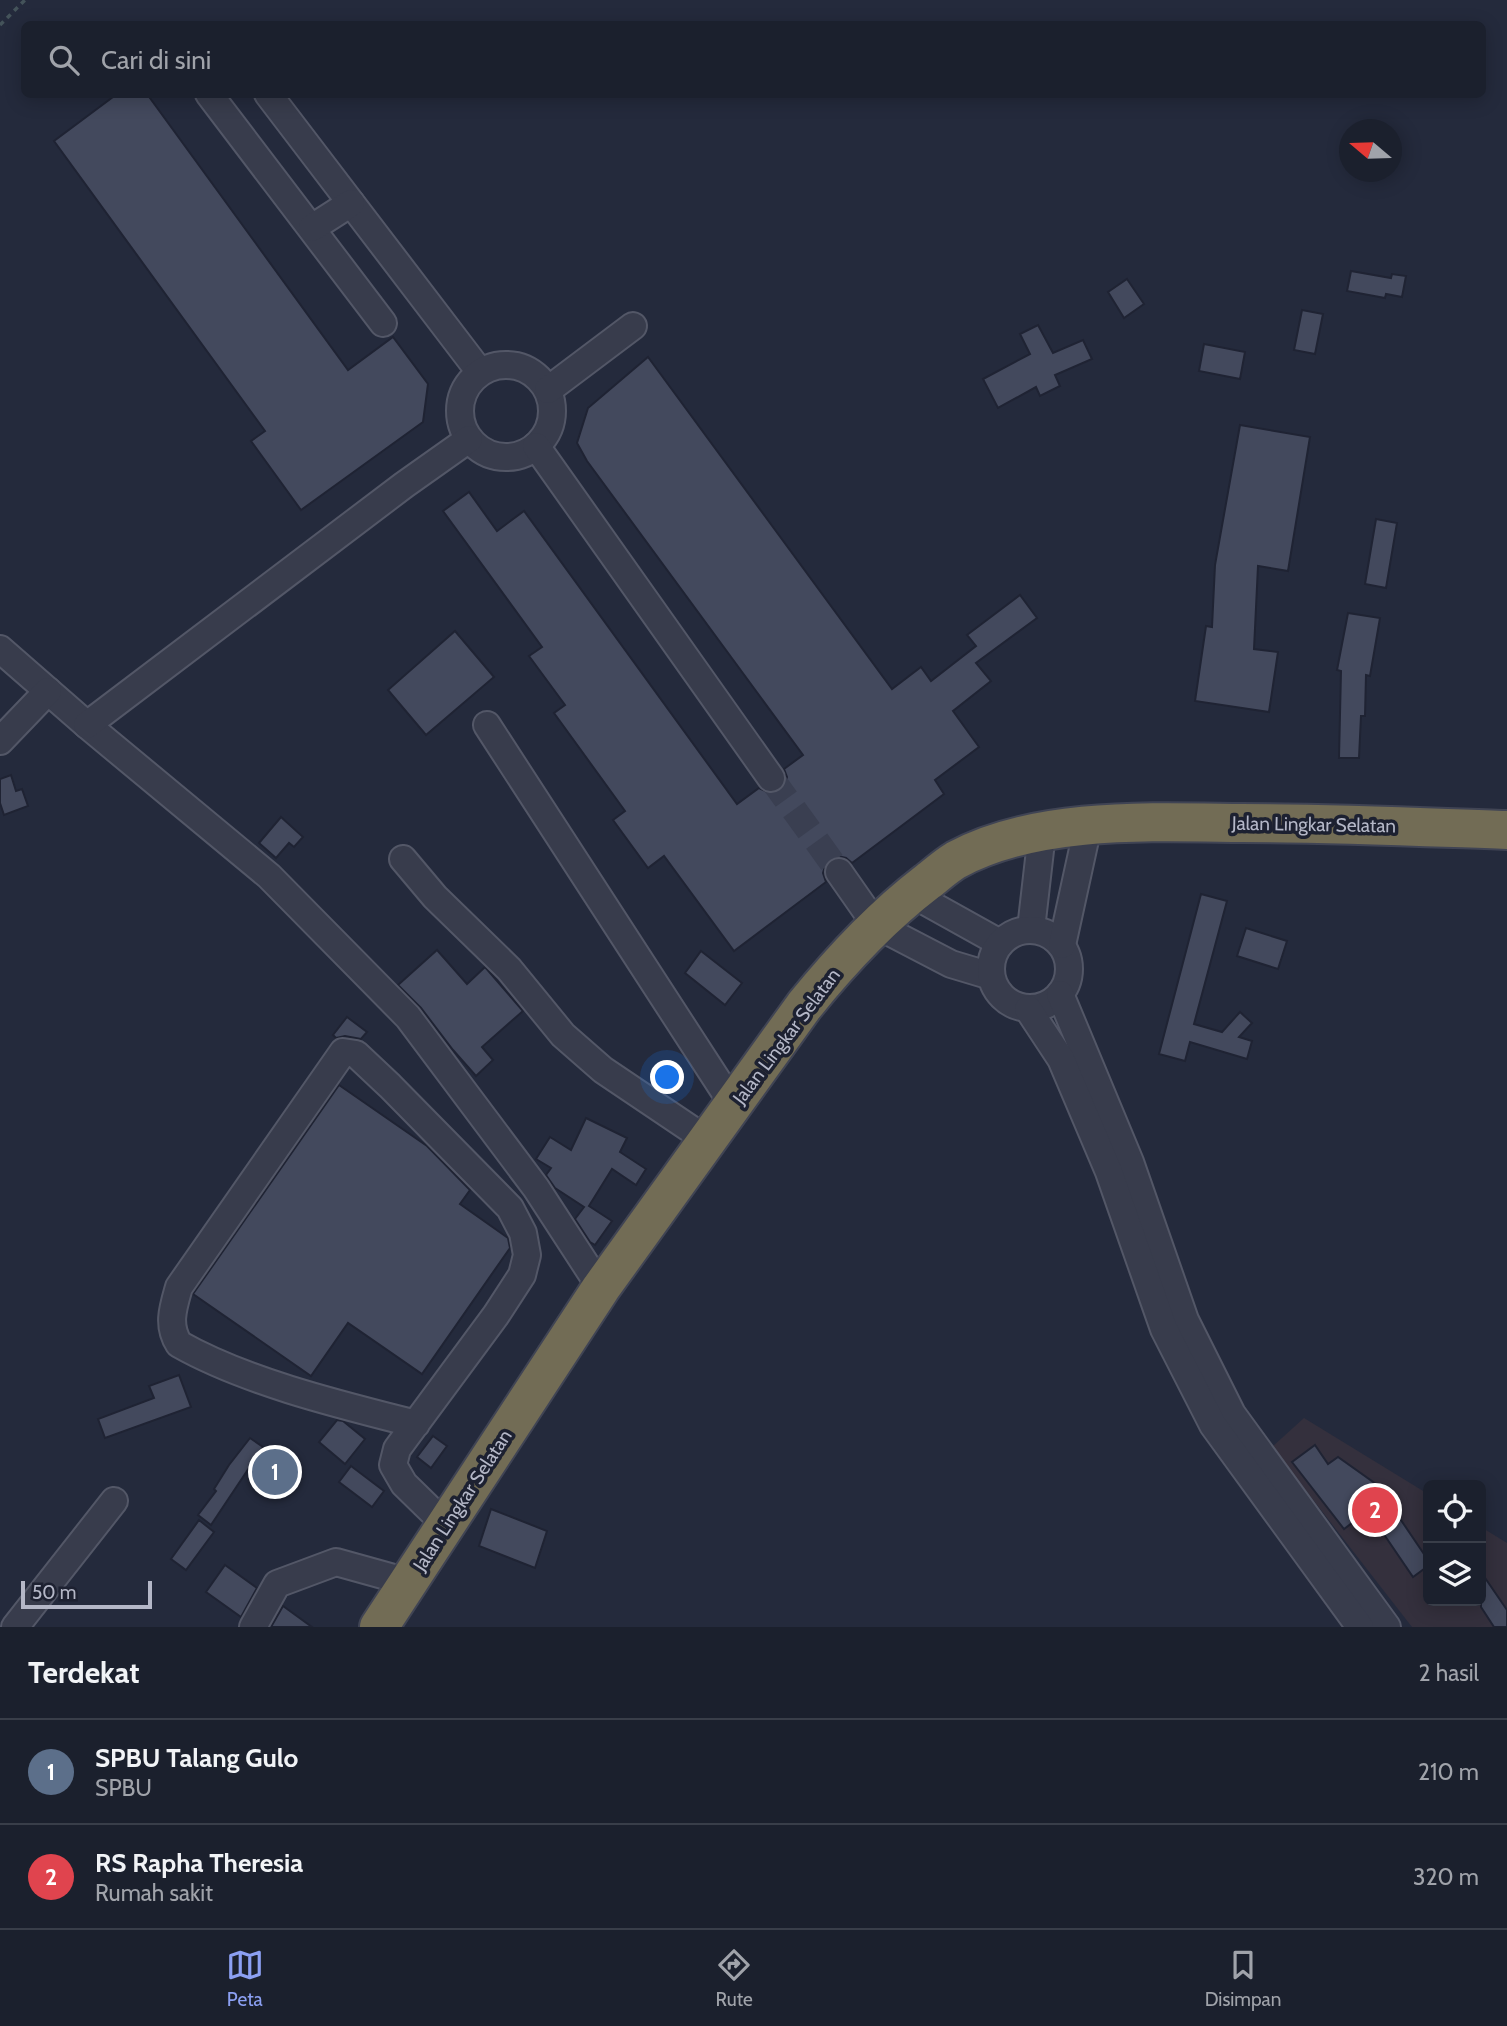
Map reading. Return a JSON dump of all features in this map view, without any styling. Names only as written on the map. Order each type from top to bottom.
[{"type":"highway","name":"Jalan Lingkar Selatan","points":[[379,1627],[601,1288],[804,1006],[831,972],[876,925],[956,860],[1001,842],[1042,833],[1145,821],[1314,823],[1507,830]]},
{"type":"street","points":[[212,98],[383,323]]},
{"type":"street","points":[[271,98],[480,372]]},
{"type":"street","points":[[312,228],[351,203]]},
{"type":"street","points":[[548,390],[633,326]]},
{"type":"street","points":[[496,365],[512,365],[533,373],[548,390],[552,410],[548,430],[536,446],[513,457],[496,456],[481,450],[469,439],[461,425],[460,409],[466,388],[480,372],[496,365]]},
{"type":"street","points":[[87,725],[404,485],[469,439]]},
{"type":"street","points":[[536,446],[771,778]]},
{"type":"street","points":[[0,649],[269,876],[408,1017],[536,1188],[601,1288]]},
{"type":"street","points":[[0,741],[48,691]]},
{"type":"street","points":[[487,725],[734,1105]]},
{"type":"street","points":[[1062,945],[1088,826]]},
{"type":"street","points":[[1031,929],[1042,833]]},
{"type":"street","points":[[403,859],[435,897],[509,969],[563,1035],[603,1070],[707,1140]]},
{"type":"street","points":[[839,872],[876,925],[951,964],[991,976]]},
{"type":"street","points":[[912,894],[999,943]]},
{"type":"street","points":[[1031,929],[1048,933],[1062,945],[1069,961],[1068,979],[1060,995],[1046,1005],[1028,1009],[1011,1004],[998,993],[991,976],[991,959],[999,943],[1014,932],[1031,929]]},
{"type":"street","points":[[1060,995],[1130,1162],[1185,1320],[1232,1414],[1387,1627]]},
{"type":"street","points":[[1028,1009],[1061,1059],[1109,1172],[1164,1329],[1213,1425],[1360,1627]]},
{"type":"street","points":[[415,1424],[340,1404],[243,1373],[179,1344],[171,1325],[172,1309],[179,1287],[343,1052],[356,1054],[390,1086],[509,1208],[523,1233],[527,1255],[522,1275],[496,1315],[397,1449],[393,1465],[404,1484],[446,1525]]},
{"type":"street","points":[[15,1627],[114,1501]]},
{"type":"street","points":[[253,1627],[277,1584],[336,1562],[408,1582]]},
{"type":"path","points":[[0,25],[25,0]]},
{"type":"shaded area","points":[[1304,1418],[1423,1491],[1423,1606],[1486,1606],[1486,1530],[1507,1543],[1507,1627],[1412,1627],[1272,1447]]},
{"type":"building","points":[[112,98],[150,98],[348,370],[393,337],[428,384],[423,422],[301,510],[251,441],[265,431],[54,141]]},
{"type":"building","points":[[1351,271],[1391,278],[1392,274],[1406,276],[1402,297],[1386,294],[1385,298],[1347,291]]},
{"type":"building","points":[[1127,279],[1144,304],[1124,318],[1108,292]]},
{"type":"building","points":[[1302,310],[1323,314],[1315,354],[1294,350]]},
{"type":"building","points":[[1038,325],[1053,353],[1083,340],[1092,359],[1055,375],[1060,386],[1040,396],[1036,387],[998,408],[983,379],[1030,354],[1020,334]]},
{"type":"building","points":[[1204,344],[1245,352],[1240,379],[1199,371]]},
{"type":"building","points":[[648,357],[892,689],[921,667],[931,681],[976,646],[967,635],[1020,595],[1037,618],[976,663],[991,681],[953,711],[979,747],[935,780],[944,794],[852,863],[838,856],[829,860],[823,873],[826,882],[734,951],[664,856],[648,868],[613,820],[625,811],[554,713],[565,705],[529,656],[542,647],[443,511],[469,492],[497,531],[524,511],[737,804],[759,788],[772,794],[781,790],[787,777],[784,769],[803,755],[587,461],[577,443],[588,408]]},
{"type":"building","points":[[1240,425],[1310,437],[1288,571],[1258,566],[1254,649],[1278,652],[1269,712],[1195,701],[1206,626],[1212,627],[1215,565]]},
{"type":"building","points":[[1376,519],[1397,523],[1386,588],[1365,584]]},
{"type":"building","points":[[1348,613],[1380,618],[1370,676],[1366,675],[1365,716],[1361,716],[1359,758],[1339,758],[1341,671],[1337,670]]},
{"type":"building","points":[[455,631],[494,677],[426,735],[388,690]]},
{"type":"building","points":[[11,775],[16,791],[22,789],[28,806],[4,815],[0,803],[0,779]]},
{"type":"building","points":[[281,817],[303,837],[294,847],[289,843],[276,858],[259,843]]},
{"type":"building","points":[[1201,894],[1227,901],[1194,1024],[1222,1032],[1240,1012],[1252,1023],[1239,1037],[1252,1041],[1247,1059],[1190,1042],[1185,1061],[1159,1054]]},
{"type":"building","points":[[1246,928],[1287,941],[1278,969],[1237,956]]},
{"type":"building","points":[[437,950],[467,984],[485,967],[523,1011],[482,1047],[493,1060],[476,1076],[421,1008],[398,985]]},
{"type":"building","points":[[701,951],[742,983],[725,1005],[685,973]]},
{"type":"building","points":[[347,1017],[367,1032],[361,1039],[345,1036],[336,1038],[333,1035]]},
{"type":"building","points":[[339,1085],[427,1146],[470,1190],[460,1204],[508,1238],[510,1248],[422,1374],[348,1323],[311,1376],[193,1294]]},
{"type":"building","points":[[586,1118],[627,1138],[620,1152],[646,1169],[636,1185],[612,1169],[589,1206],[612,1221],[595,1245],[590,1242],[575,1219],[584,1207],[555,1188],[546,1175],[551,1168],[536,1159],[550,1137],[571,1150]]},
{"type":"building","points":[[179,1375],[191,1407],[105,1438],[98,1419],[154,1398],[149,1386]]},
{"type":"building","points":[[337,1420],[343,1421],[365,1439],[345,1464],[319,1442]]},
{"type":"building","points":[[433,1436],[447,1446],[431,1468],[417,1457]]},
{"type":"building","points":[[250,1438],[263,1447],[211,1525],[198,1515],[216,1491],[214,1489],[229,1465]]},
{"type":"building","points":[[1315,1445],[1328,1464],[1338,1457],[1390,1494],[1386,1498],[1423,1553],[1423,1570],[1413,1577],[1368,1511],[1344,1529],[1292,1462]]},
{"type":"building","points":[[351,1466],[384,1491],[372,1507],[339,1482]]},
{"type":"building","points":[[491,1509],[547,1531],[535,1568],[479,1546]]},
{"type":"building","points":[[199,1520],[214,1532],[186,1570],[171,1559]]},
{"type":"building","points":[[225,1565],[257,1588],[241,1617],[206,1592]]},
{"type":"building","points":[[1486,1579],[1507,1610],[1507,1627],[1494,1627],[1481,1607],[1486,1606]]},
{"type":"building","points":[[283,1606],[312,1627],[271,1627]]},
{"type":"tunnel","points":[[771,778],[839,872]]},
{"type":"place","name":"SPBU Talang Gulo","points":[[275,1472]]},
{"type":"place","name":"RS Rapha Theresia","points":[[1375,1510]]}]
